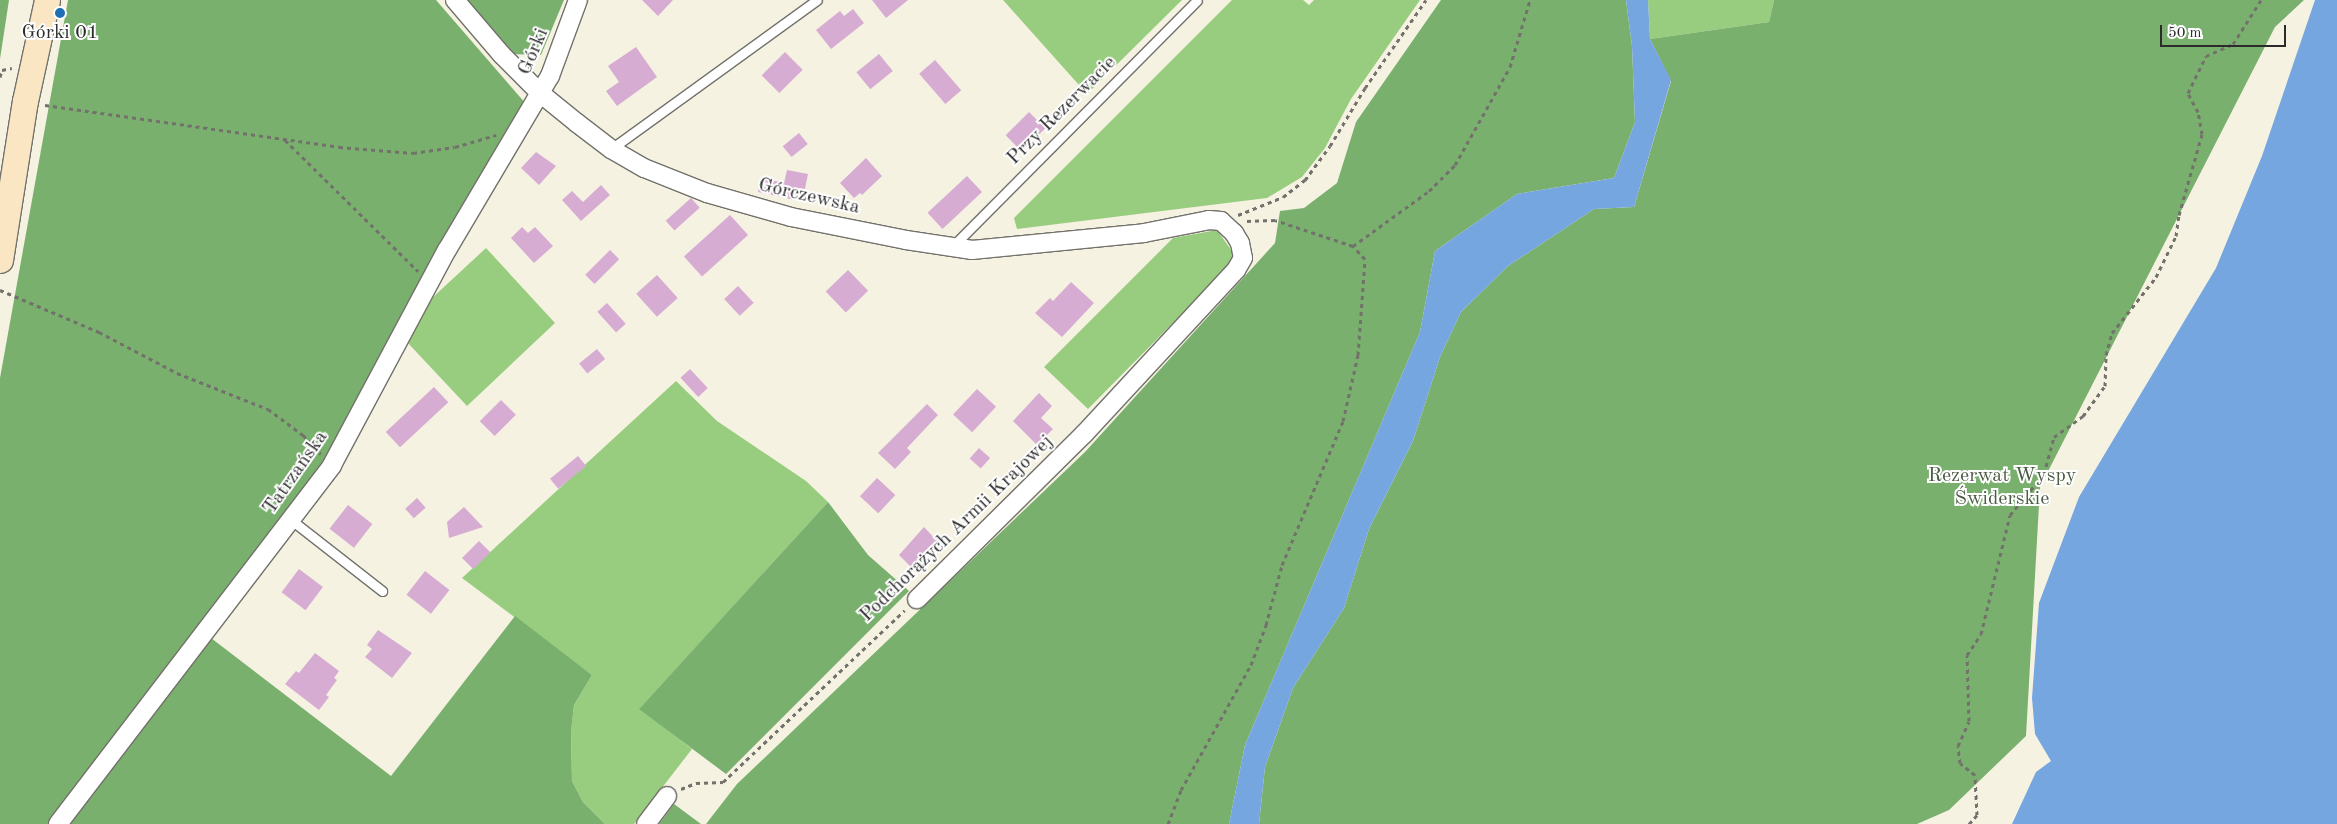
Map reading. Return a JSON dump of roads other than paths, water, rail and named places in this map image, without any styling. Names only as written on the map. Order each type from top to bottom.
[{"type":"main road","points":[[0,260],[25,101],[47,0]]},
{"type":"street","name":"Górczewska","points":[[455,0],[502,55],[540,93],[611,149],[667,178],[707,193],[791,216],[952,248],[972,250],[1144,233],[1209,220],[1221,221]]},
{"type":"street","name":"Górki","points":[[540,93],[550,76],[578,0]]},
{"type":"street","name":"Tatrzańska","points":[[58,824],[332,465],[447,250],[540,93]]},
{"type":"street","name":"Podchorążych Armii Krajowej","points":[[916,600],[1084,434],[1236,270],[1243,258],[1240,244],[1234,233],[1221,221]]},
{"type":"street","points":[[646,824],[667,796]]},
{"type":"lane","points":[[611,149],[817,0]]},
{"type":"lane","name":"Przy Rezerwacie","points":[[952,248],[1197,0]]},
{"type":"lane","points":[[290,519],[382,591]]},
{"type":"water","points":[[1626,0],[1648,0],[1650,39],[1671,80],[1634,207],[1594,209],[1508,266],[1461,312],[1440,357],[1413,441],[1369,529],[1344,608],[1293,688],[1265,767],[1259,824],[1229,824],[1245,745],[1420,332],[1435,251],[1517,194],[1614,178],[1635,122],[1632,46]]},
{"type":"water","points":[[2315,0],[2337,0],[2337,824],[2012,824],[2036,772],[2051,761],[2035,734],[2032,698],[2039,603],[2079,497],[2216,268],[2262,156]]},
{"type":"place","name":"Górki 01","points":[[60,13]]},
{"type":"park label","name":"Rezerwat Wyspy Świderskie","points":[[2002,488]]}]
